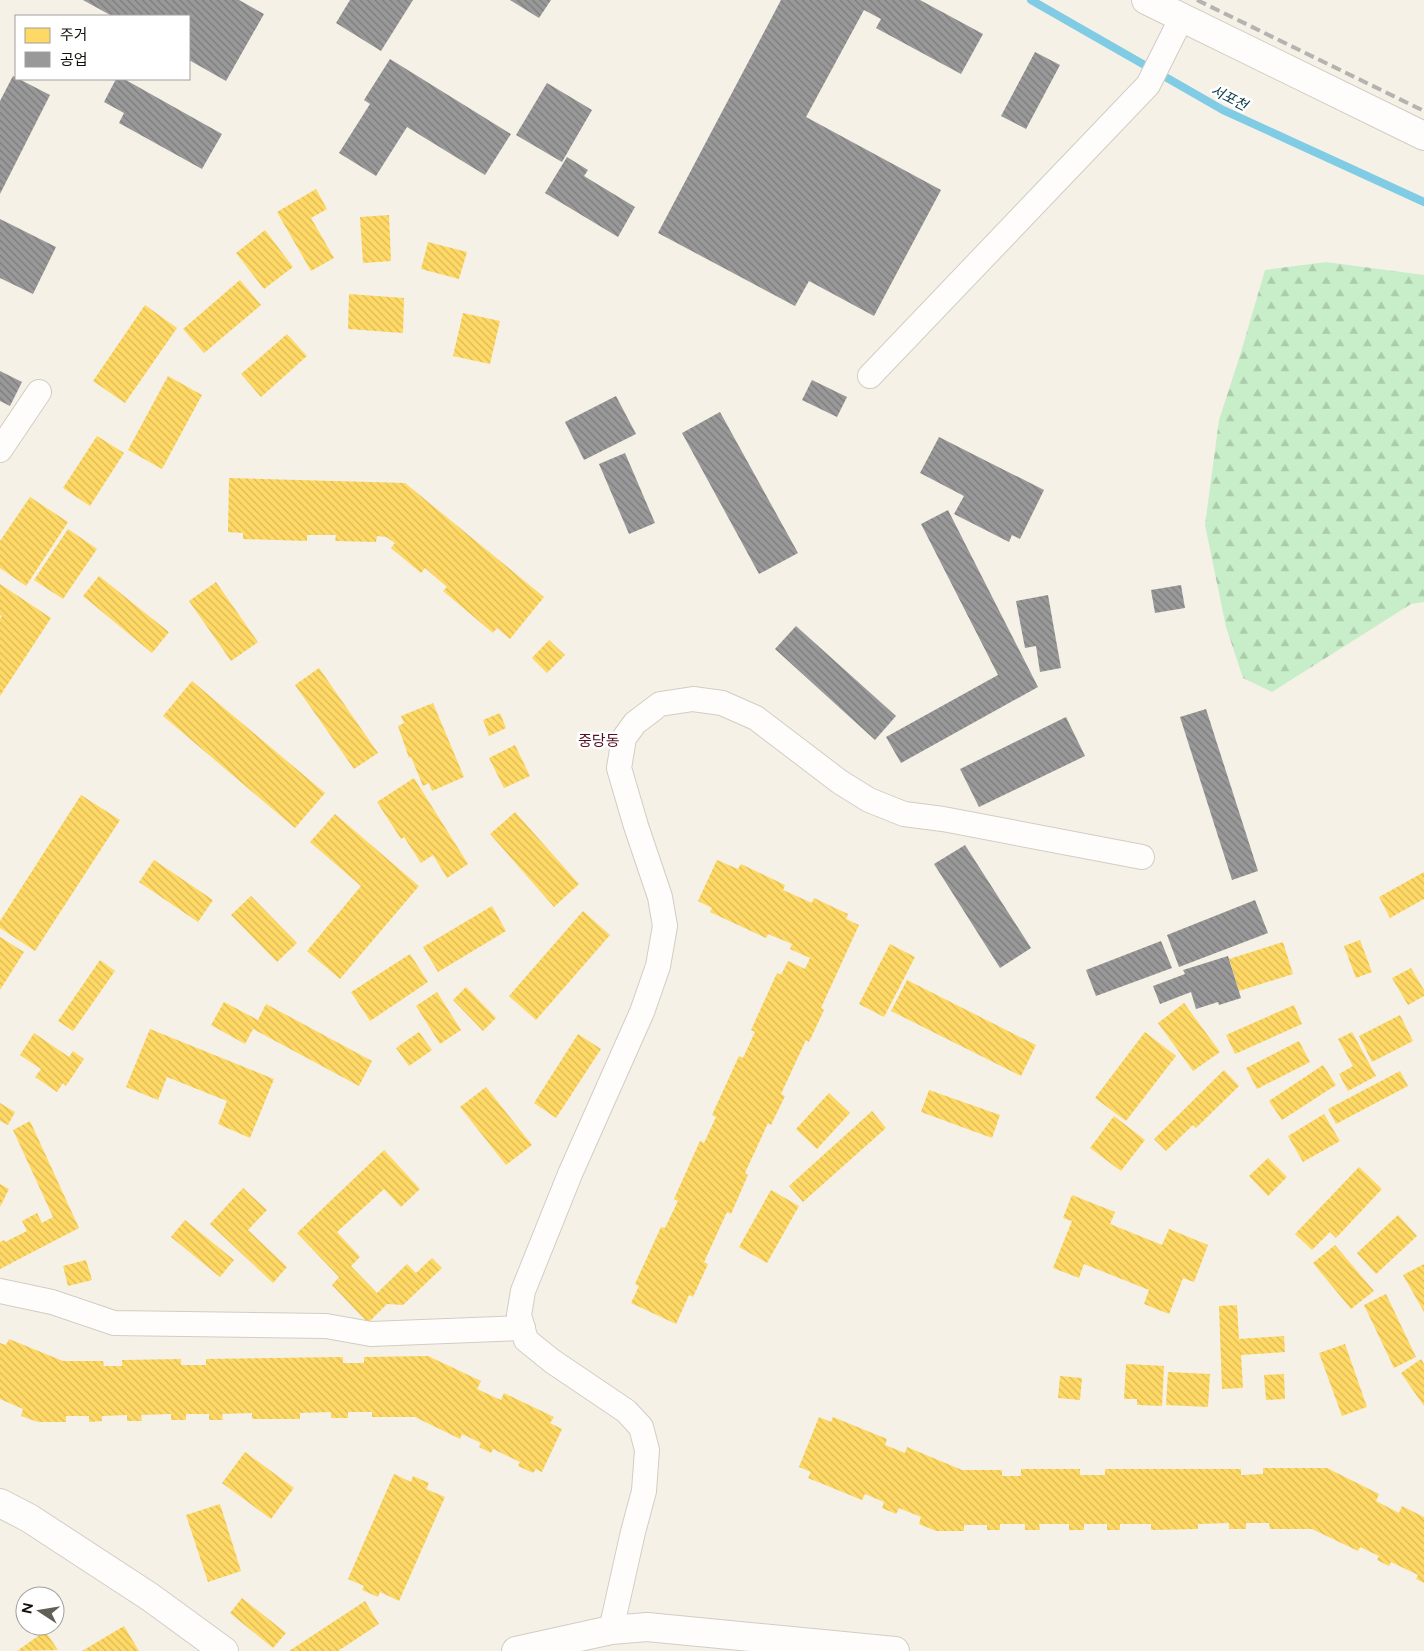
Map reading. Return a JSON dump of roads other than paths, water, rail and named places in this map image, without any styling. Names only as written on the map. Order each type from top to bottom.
[{"type":"street","points":[[1146,0],[1424,136]]},
{"type":"street","points":[[870,376],[1148,85],[1182,18]]},
{"type":"street","points":[[0,450],[38,392]]},
{"type":"street","points":[[611,1630],[644,1491],[647,1450],[641,1426],[626,1412],[552,1362],[526,1340],[520,1315],[523,1291],[570,1174],[642,1012],[658,966],[665,926],[660,897],[619,768],[624,738],[635,723],[660,704],[693,699],[722,703],[756,718],[840,782],[869,800],[904,814],[943,819],[1142,857]]},
{"type":"street","points":[[0,1291],[52,1302],[114,1322],[326,1326],[371,1334],[523,1328]]},
{"type":"street","points":[[0,1503],[29,1518],[142,1592],[224,1651]]},
{"type":"street","points":[[516,1651],[611,1630],[647,1627],[895,1651]]},
{"type":"waterway","name":"서포천","points":[[1031,0],[1223,110],[1424,202]]},
{"type":"railway","points":[[1197,0],[1424,111]]},
{"type":"district","name":"중당동","points":[[599,741]]}]
